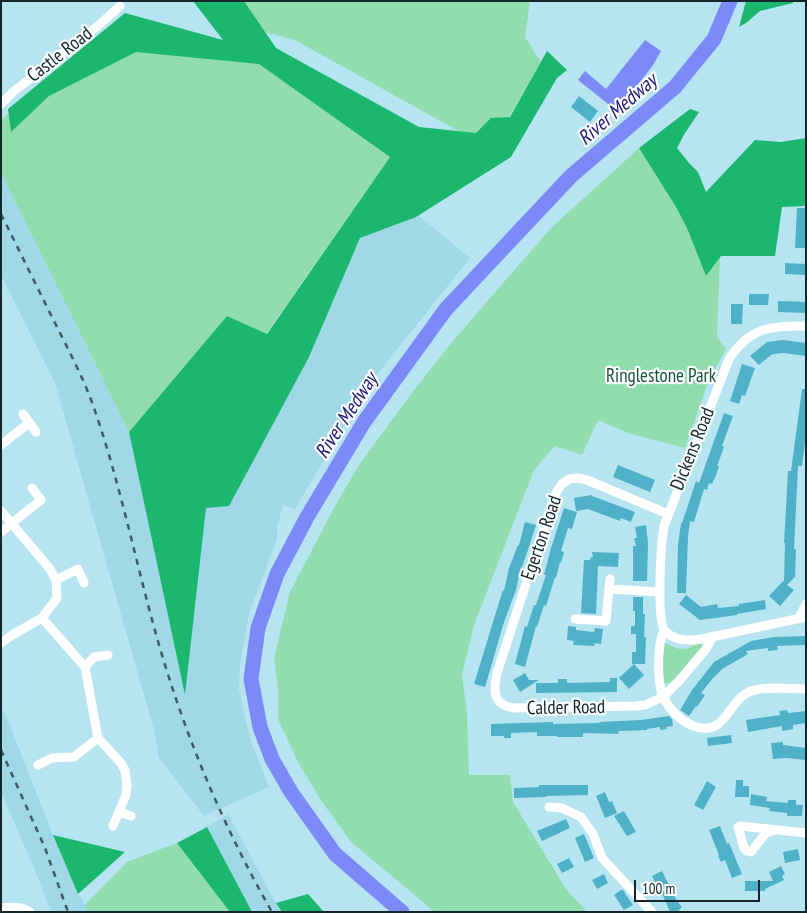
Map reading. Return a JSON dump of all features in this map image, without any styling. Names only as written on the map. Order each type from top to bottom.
[{"type":"street","name":"Castle Road","points":[[1,104],[13,92],[99,25],[120,6]]},
{"type":"street","name":"Dickens Road","points":[[664,630],[660,615],[662,537],[668,514],[729,359],[747,338],[756,332],[783,326],[806,326]]},
{"type":"street","points":[[23,414],[36,432]]},
{"type":"street","points":[[1,445],[29,423]]},
{"type":"street","name":"Egerton Road","points":[[497,673],[551,507],[562,484],[573,478],[588,480],[668,514]]},
{"type":"street","points":[[1,532],[41,500],[32,488]]},
{"type":"street","points":[[1,511],[50,569],[56,580],[56,598],[42,618],[12,635],[1,644]]},
{"type":"street","points":[[56,580],[78,569],[84,583]]},
{"type":"street","points":[[575,619],[606,621],[610,579]]},
{"type":"street","points":[[609,589],[660,592]]},
{"type":"street","points":[[806,604],[802,617],[693,640],[681,640],[670,636],[664,630],[660,638],[659,674],[663,697],[671,710],[681,719],[700,728],[716,726],[738,699],[752,691],[806,689]]},
{"type":"street","points":[[42,618],[84,666],[98,738],[125,770],[126,795],[113,826]]},
{"type":"street","name":"Calder Road","points":[[497,673],[495,696],[502,705],[510,708],[645,705],[663,697],[679,681],[706,648],[713,636]]},
{"type":"street","points":[[84,666],[94,657],[108,655]]},
{"type":"street","points":[[38,765],[52,758],[74,757],[98,738]]},
{"type":"street","points":[[549,807],[562,808],[581,817],[593,834],[602,858],[652,912]]},
{"type":"street","points":[[119,812],[131,816]]},
{"type":"street","points":[[775,830],[806,833]]},
{"type":"street","points":[[1,908],[13,907],[26,909],[30,912]]},
{"type":"shaded area","points":[[1,173],[129,432],[185,693],[206,508],[309,357],[360,238],[411,209],[470,258],[367,387],[295,509],[283,505],[277,528],[277,539],[249,614],[240,664],[239,690],[250,739],[269,787],[204,816],[159,758],[154,730],[55,383],[1,275]]},
{"type":"shaded area","points":[[1,707],[78,894],[85,905],[127,862],[177,843],[230,912],[51,912],[1,792]]},
{"type":"shaded area","points":[[228,814],[282,912],[245,912],[207,827]]},
{"type":"green space","points":[[193,1],[244,1],[276,48],[419,127],[476,133],[491,118],[510,117],[547,51],[567,70],[557,78],[511,157],[416,217],[360,238],[309,357],[229,506],[206,508],[185,695],[129,432],[227,316],[267,334],[390,157],[259,64],[136,52],[49,96],[11,132],[8,109],[125,13],[223,40]]},
{"type":"green space","points":[[244,1],[530,1],[525,37],[541,62],[509,117],[491,119],[476,134],[460,132],[295,40],[265,32]]},
{"type":"green space","points":[[746,1],[793,1],[793,3],[760,11],[739,27]]},
{"type":"green space","points":[[125,13],[156,30],[276,48],[390,157],[266,334],[227,316],[129,432],[1,173],[1,120]]},
{"type":"green space","points":[[690,109],[699,112],[677,148],[698,172],[706,192],[755,140],[781,142],[806,138],[806,206],[782,207],[775,256],[721,256],[706,276],[687,228],[639,148]]},
{"type":"green space","name":"Ringlestone Park","points":[[639,148],[687,228],[706,276],[720,256],[717,337],[726,349],[709,380],[685,448],[628,433],[598,420],[582,455],[555,446],[534,470],[474,625],[462,674],[467,713],[469,775],[510,775],[513,802],[566,889],[587,912],[435,912],[351,842],[322,802],[299,764],[278,719],[278,688],[274,658],[290,592],[335,506],[359,465],[411,394],[452,342],[551,228]]},
{"type":"green space","points":[[664,643],[682,649],[701,643],[702,647],[672,682],[667,684],[663,682]]},
{"type":"green space","points":[[207,827],[252,912],[230,912],[177,843]]},
{"type":"green space","points":[[53,835],[125,852],[78,894]]},
{"type":"green space","points":[[177,843],[230,912],[88,912],[85,905],[127,862]]},
{"type":"green space","points":[[308,894],[324,912],[282,912],[276,903]]},
{"type":"water","points":[[645,40],[661,51],[628,98],[630,101],[618,112],[578,80],[585,71],[606,89]]},
{"type":"building","points":[[579,96],[598,111],[590,122],[571,107]]},
{"type":"building","points":[[797,208],[806,208],[806,248],[795,248]]},
{"type":"building","points":[[785,263],[806,264],[806,275],[785,274]]},
{"type":"building","points":[[749,294],[769,294],[768,305],[749,305]]},
{"type":"building","points":[[778,301],[806,302],[806,313],[778,312]]},
{"type":"building","points":[[731,304],[743,304],[742,324],[731,324]]},
{"type":"building","points":[[783,340],[806,343],[806,356],[784,353],[774,354],[759,365],[750,356],[767,342]]},
{"type":"building","points":[[742,364],[755,368],[745,396],[742,395],[739,404],[730,401]]},
{"type":"building","points":[[802,389],[806,389],[806,434],[802,466],[798,466],[794,549],[796,549],[795,577],[787,585],[794,590],[780,606],[769,596],[784,581],[788,471],[791,471]]},
{"type":"building","points":[[724,413],[733,416],[722,446],[724,447],[717,466],[719,466],[716,475],[712,484],[709,483],[707,490],[704,489],[694,522],[690,521],[686,593],[677,593],[678,545],[681,523],[696,481],[699,483]]},
{"type":"building","points":[[618,465],[655,480],[650,492],[613,477]]},
{"type":"building","points":[[592,495],[635,512],[631,522],[621,518],[620,521],[588,509],[576,511],[574,498]]},
{"type":"building","points":[[564,508],[577,512],[572,529],[568,528],[561,551],[564,552],[561,563],[546,606],[544,605],[536,626],[525,667],[515,664],[525,626],[527,627],[546,575],[544,575],[551,548]]},
{"type":"building","points":[[525,522],[536,525],[521,567],[516,590],[504,622],[485,687],[474,684],[504,591],[509,568],[519,545]]},
{"type":"building","points":[[646,525],[648,543],[647,581],[633,581],[633,546],[636,546],[634,538],[637,538],[635,527]]},
{"type":"building","points":[[592,552],[619,553],[618,567],[598,566],[596,614],[581,613],[584,560],[590,560],[593,557]]},
{"type":"building","points":[[686,595],[701,607],[717,604],[718,608],[739,606],[739,604],[765,600],[766,609],[700,620],[679,604]]},
{"type":"building","points":[[633,597],[643,597],[643,614],[645,614],[644,637],[646,637],[645,664],[632,664],[632,652],[636,652],[636,634],[631,634],[631,626],[635,626]]},
{"type":"building","points":[[568,626],[576,627],[576,630],[594,632],[595,628],[603,629],[601,644],[595,643],[594,646],[573,645],[574,641],[567,640]]},
{"type":"building","points":[[806,636],[806,645],[777,646],[778,650],[768,651],[768,648],[746,651],[748,654],[722,669],[713,678],[701,693],[705,695],[689,716],[680,710],[692,690],[714,662],[751,641],[774,637]]},
{"type":"building","points":[[634,664],[644,675],[629,689],[619,678]]},
{"type":"building","points":[[525,673],[529,680],[539,680],[520,692],[513,680]]},
{"type":"building","points":[[610,678],[617,678],[617,692],[536,693],[536,683],[558,683],[558,679],[567,679],[567,683],[610,682]]},
{"type":"building","points":[[787,710],[788,713],[806,711],[806,723],[793,725],[793,729],[782,731],[782,726],[748,732],[746,720],[780,715],[779,711]]},
{"type":"building","points":[[669,716],[672,719],[673,726],[660,730],[660,727],[647,730],[618,731],[619,734],[583,733],[583,737],[537,736],[537,732],[511,733],[511,738],[491,736],[491,724],[600,723]]},
{"type":"building","points":[[731,735],[732,743],[708,746],[707,738]]},
{"type":"building","points":[[783,742],[783,745],[806,748],[806,760],[773,759],[771,743]]},
{"type":"building","points":[[736,780],[743,780],[743,786],[749,786],[749,797],[735,797]]},
{"type":"building","points":[[707,781],[716,787],[703,810],[694,805]]},
{"type":"building","points":[[539,785],[588,785],[588,795],[514,798],[514,788],[539,787]]},
{"type":"building","points":[[605,792],[609,802],[612,801],[617,813],[605,818],[596,796]]},
{"type":"building","points":[[751,794],[767,797],[766,801],[788,803],[788,800],[796,800],[796,805],[803,805],[802,816],[787,816],[787,813],[769,811],[770,808],[750,805]]},
{"type":"building","points":[[624,811],[636,832],[627,836],[614,816]]},
{"type":"building","points":[[566,819],[570,828],[542,841],[537,831]]},
{"type":"building","points":[[720,826],[742,874],[732,878],[725,860],[721,862],[718,856],[709,830]]},
{"type":"building","points":[[584,834],[594,858],[585,862],[575,838]]},
{"type":"building","points":[[798,849],[800,860],[785,863],[783,852]]},
{"type":"building","points":[[569,858],[574,867],[562,873],[557,864]]},
{"type":"building","points":[[781,866],[785,874],[782,876],[784,880],[765,889],[765,891],[745,891],[745,881],[773,881],[769,872]]},
{"type":"building","points":[[662,871],[682,907],[677,912],[670,912],[652,876]]},
{"type":"building","points":[[604,874],[608,883],[597,889],[592,880]]},
{"type":"building","points":[[623,890],[633,905],[624,910],[614,895]]},
{"type":"waterway","name":"River Medway","points":[[402,912],[335,854],[291,792],[272,759],[260,727],[251,679],[258,628],[277,574],[307,517],[364,422],[446,309],[571,176],[675,87],[714,39],[730,1]]},
{"type":"railway","points":[[1,214],[90,397],[111,462],[154,627],[177,701],[219,809],[272,912]]},
{"type":"railway","points":[[1,750],[45,848],[68,912]]}]
